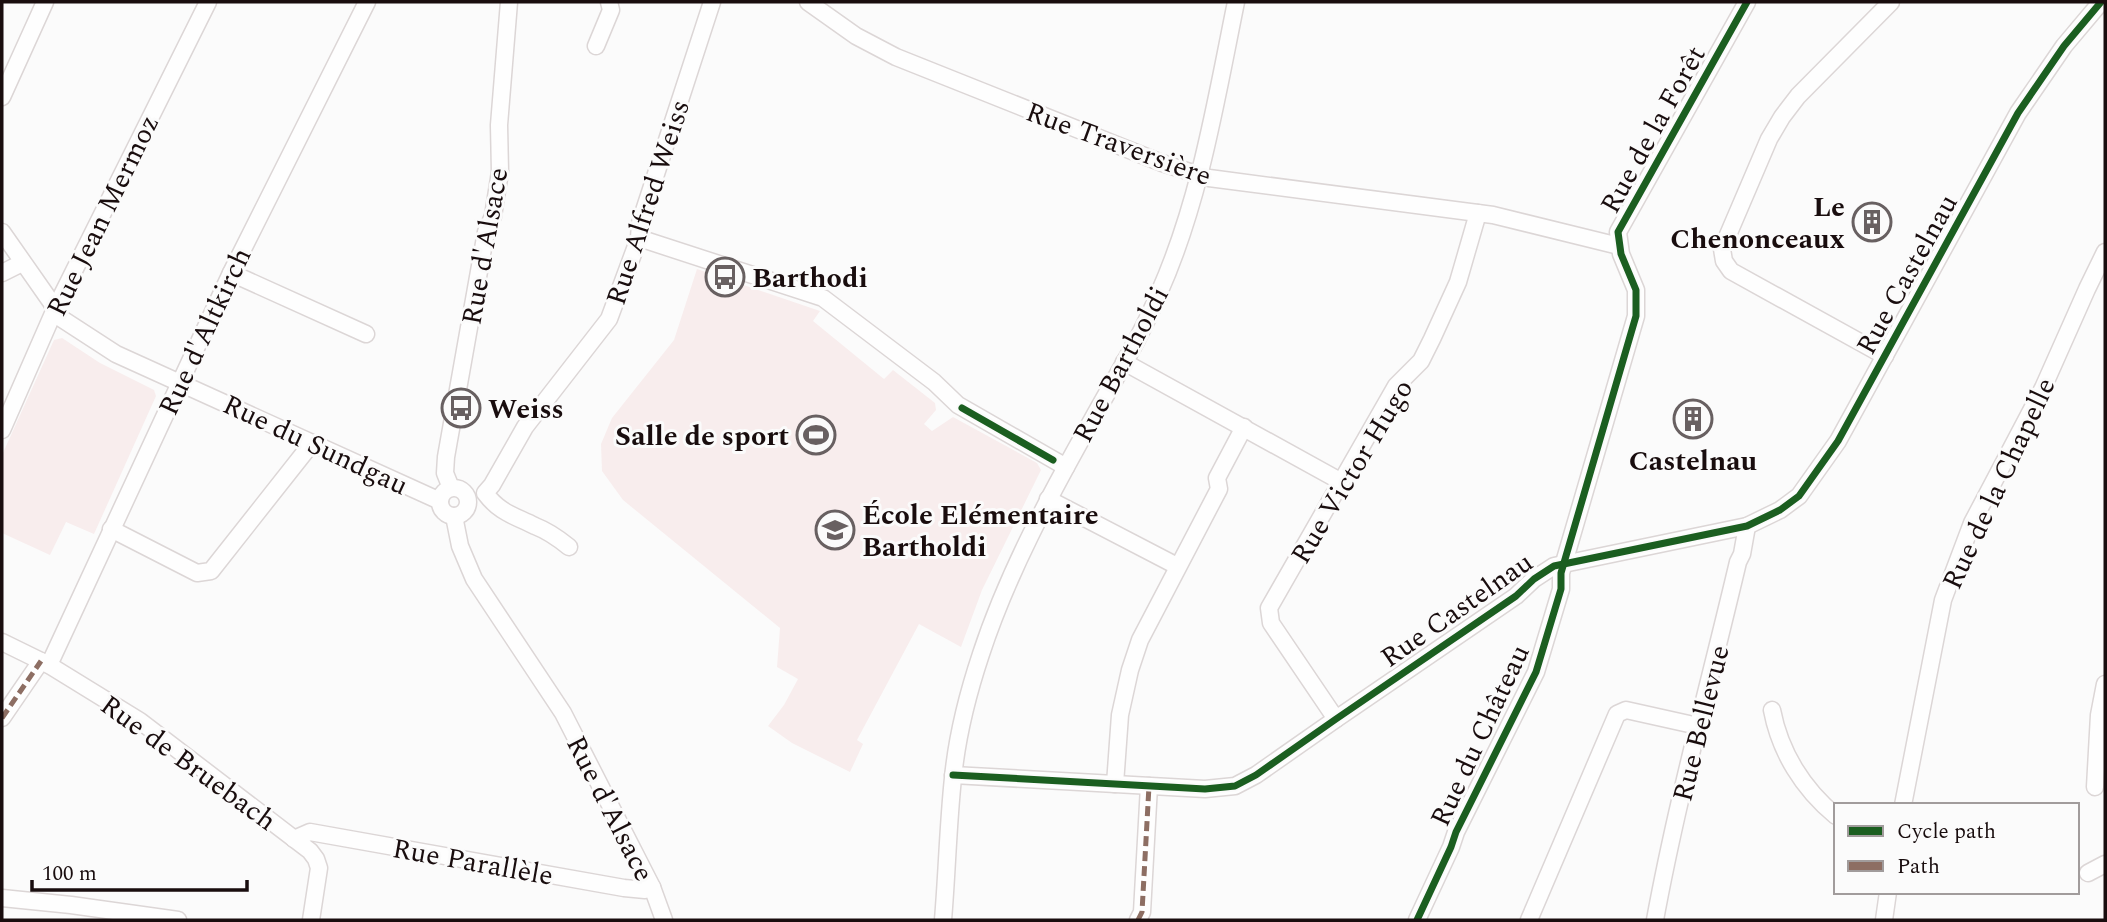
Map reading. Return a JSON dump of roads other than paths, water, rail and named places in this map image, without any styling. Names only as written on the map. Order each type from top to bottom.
[{"type":"street","points":[[2,97],[45,2]]},
{"type":"street","name":"Rue Jean Mermoz","points":[[2,430],[55,309],[208,2]]},
{"type":"street","name":"Rue d'Altkirch","points":[[2,718],[45,663],[231,273],[367,2]]},
{"type":"street","name":"Rue d'Alsace","points":[[445,495],[446,457],[486,232],[493,216],[500,172],[499,125],[509,2]]},
{"type":"street","points":[[596,46],[611,10],[609,2]]},
{"type":"street","name":"Rue Alfred Weiss","points":[[485,492],[492,485],[525,427],[609,318],[639,238],[640,223],[712,2]]},
{"type":"street","name":"Rue Traversière","points":[[808,2],[856,36],[896,57],[1039,115],[1199,175],[1478,213],[1619,246]]},
{"type":"street","name":"Rue Bartholdi","points":[[943,920],[953,775],[965,710],[980,655],[1007,585],[1048,499],[1159,294],[1199,175],[1236,2]]},
{"type":"street","name":"Rue de la Forêt","points":[[1565,563],[1636,316],[1636,290],[1619,246],[1618,232],[1747,2]]},
{"type":"street","points":[[1885,356],[1731,271],[1724,261],[1722,248],[1769,139],[1782,117],[1798,96],[1891,2]]},
{"type":"street","name":"Rue Castelnau","points":[[953,775],[1205,789],[1235,786],[1256,775],[1516,596],[1543,572],[1565,563],[1746,526],[1780,510],[1799,496],[1838,441],[2018,113],[2064,46],[2101,2]]},
{"type":"street","name":"Rue Victor Hugo","points":[[1336,719],[1271,623],[1269,608],[1396,386],[1421,361],[1458,282],[1478,213]]},
{"type":"street","name":"Rue du Sundgau","points":[[2,232],[59,317],[116,354],[312,443],[445,495]]},
{"type":"street","points":[[639,238],[823,298],[934,382],[958,405],[1066,467]]},
{"type":"street","name":"Rue de la Chapelle","points":[[1903,803],[1942,600],[1972,523],[2043,387],[2105,252]]},
{"type":"street","points":[[2,273],[22,263]]},
{"type":"street","points":[[231,273],[366,334]]},
{"type":"street","points":[[1124,362],[1340,481]]},
{"type":"street","points":[[1115,784],[1120,715],[1140,639],[1219,489],[1217,478],[1244,427]]},
{"type":"street","points":[[111,529],[197,573],[211,571],[312,443]]},
{"type":"street","points":[[459,489],[468,498],[466,510],[454,516],[446,513],[445,495],[459,489]]},
{"type":"street","points":[[468,498],[485,492],[494,505],[506,514],[554,535],[569,547]]},
{"type":"street","points":[[1048,499],[1177,566]]},
{"type":"street","name":"Rue d'Alsace","points":[[454,516],[460,546],[474,579],[563,713],[652,887],[664,920]]},
{"type":"street","name":"Rue Bellevue","points":[[1655,920],[1698,726],[1742,554],[1746,526]]},
{"type":"street","name":"Rue du Château","points":[[1417,920],[1456,832],[1536,672],[1561,589],[1561,573],[1565,563]]},
{"type":"street","name":"Rue de Bruebach","points":[[2,642],[45,663],[140,721],[310,851],[318,868],[311,920]]},
{"type":"street","points":[[2095,787],[2099,715],[2105,684]]},
{"type":"street","points":[[1529,920],[1617,713],[1626,710],[1698,726]]},
{"type":"street","points":[[1772,710],[1782,745],[1797,774],[1834,814]]},
{"type":"street","points":[[1138,920],[1142,912],[1149,786]]},
{"type":"street","name":"Rue Parallèle","points":[[294,839],[310,832],[624,888],[645,890],[652,887]]},
{"type":"street","points":[[2088,873],[2105,864]]},
{"type":"street","points":[[1884,920],[1888,894]]},
{"type":"street","points":[[2,898],[178,920]]},
{"type":"place","name":"Le Chenonceaux","points":[[1872,222]]},
{"type":"place","name":"Barthodi","points":[[725,277]]},
{"type":"place","name":"Weiss","points":[[461,408]]},
{"type":"place","name":"Castelnau","points":[[1693,419]]},
{"type":"place","name":"Salle de sport","points":[[816,435]]},
{"type":"place","name":"École Elémentaire Bartholdi","points":[[835,530]]}]
